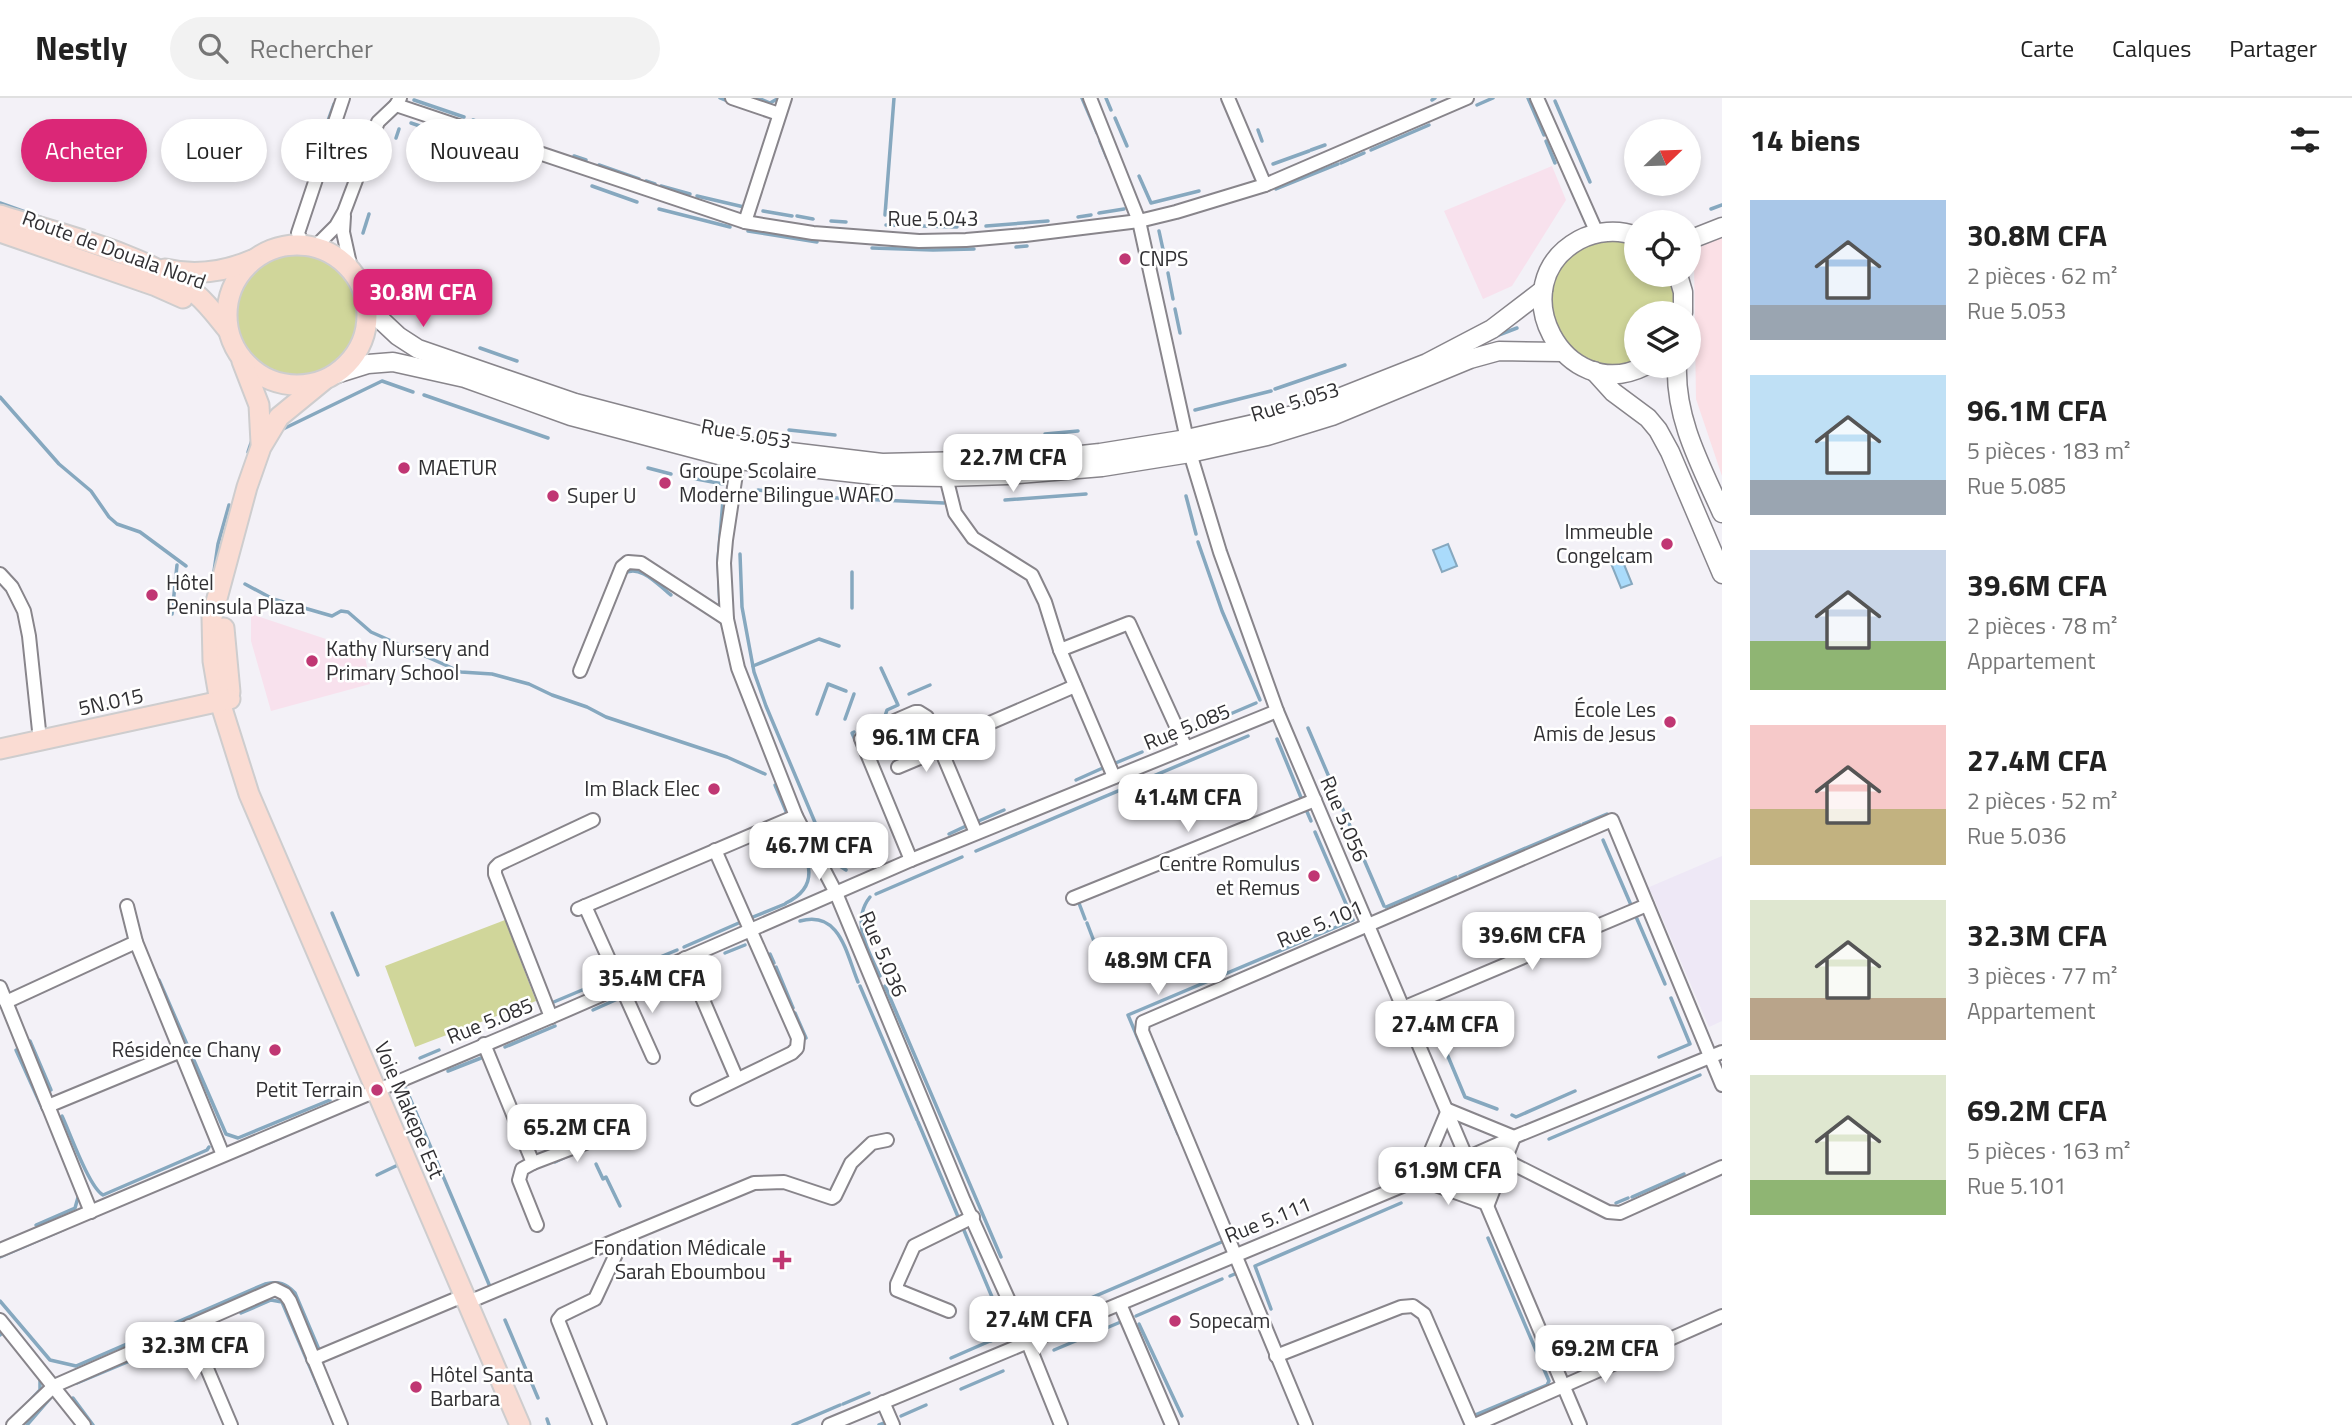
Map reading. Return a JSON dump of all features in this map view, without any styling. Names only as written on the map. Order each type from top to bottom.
[{"type":"main road","name":"Route de Douala Nord","points":[[0,215],[140,262]]},
{"type":"main road","points":[[1701,236],[1722,228]]},
{"type":"main road","points":[[1624,233],[1614,231],[1597,233],[1575,242],[1558,258],[1546,279],[1542,312],[1546,325],[1563,352],[1580,365],[1594,371],[1624,372]]},
{"type":"main road","name":"Route de Douala Nord","points":[[0,232],[156,286],[213,311]]},
{"type":"main road","points":[[140,262],[171,270],[214,271],[237,266],[270,250],[286,246],[309,246],[336,257],[352,273],[361,288],[366,306],[366,325],[361,344],[351,361],[279,417],[261,447]]},
{"type":"main road","points":[[228,330],[227,309],[231,289],[242,271],[257,257]]},
{"type":"main road","points":[[140,262],[180,282],[196,294],[228,330],[259,405],[261,447]]},
{"type":"main road","name":"Rue 5.053","points":[[330,377],[368,364],[393,362],[465,378],[571,415],[739,453],[882,476],[946,477],[1045,472],[1102,467],[1188,446],[1298,414],[1427,363],[1492,328],[1543,290]]},
{"type":"main road","name":"Rue 5.053","points":[[366,306],[398,336],[418,349],[739,453],[882,463],[1044,459],[1188,446],[1302,427],[1470,359],[1499,351],[1563,352]]},
{"type":"main road","points":[[239,355],[255,372],[276,383],[300,386],[330,377]]},
{"type":"main road","points":[[1594,371],[1613,392],[1648,418],[1658,430],[1722,575]]},
{"type":"main road","points":[[1676,378],[1682,416],[1722,513]]},
{"type":"main road","name":"Voie Makepe Est","points":[[261,447],[247,487],[219,596],[223,616],[226,700],[257,778],[258,812],[464,1300],[520,1425]]},
{"type":"main road","name":"5N.015","points":[[0,749],[226,700]]},
{"type":"street","points":[[343,98],[298,233],[309,246],[331,232],[344,212],[377,122],[398,102]]},
{"type":"street","points":[[732,98],[779,114]]},
{"type":"street","points":[[745,222],[785,98]]},
{"type":"street","name":"Rue 5.056","points":[[1090,98],[1139,221],[1188,446],[1228,578],[1277,711],[1405,1007],[1580,1425]]},
{"type":"street","points":[[1228,98],[1265,185]]},
{"type":"street","name":"Rue 5.043","points":[[398,102],[745,222],[813,233],[919,241],[1025,235],[1139,221],[1265,185],[1467,98]]},
{"type":"street","points":[[1537,98],[1597,233]]},
{"type":"street","points":[[344,212],[343,232],[352,273]]},
{"type":"street","name":"Rue 5.036","points":[[739,453],[726,540],[724,587],[727,620],[738,668],[796,816],[836,893],[1061,1425]]},
{"type":"street","points":[[946,477],[955,513],[973,538],[1032,575],[1045,602],[1060,650],[1114,777]]},
{"type":"street","points":[[580,671],[622,567],[628,562],[641,563],[727,620]]},
{"type":"street","points":[[0,574],[12,587],[24,611],[40,740]]},
{"type":"street","points":[[1060,650],[1129,623],[1186,748]]},
{"type":"street","points":[[898,768],[1075,686]]},
{"type":"street","name":"Rue 5.085","points":[[0,1250],[551,1017],[911,860],[1277,711]]},
{"type":"street","points":[[911,860],[861,740],[869,732],[919,712],[926,718],[976,833]]},
{"type":"street","points":[[1073,898],[1315,800]]},
{"type":"street","points":[[653,1057],[582,907],[796,816]]},
{"type":"street","points":[[551,1017],[495,874],[495,868],[593,820]]},
{"type":"street","name":"Rue 5.101","points":[[1306,1425],[1141,1026],[1146,1020],[1612,820],[1647,905],[1716,1055],[1722,1085]]},
{"type":"street","points":[[697,1099],[792,1053],[798,1044],[798,1038],[715,850]]},
{"type":"street","points":[[1405,1007],[1647,905]]},
{"type":"street","points":[[127,906],[136,942],[223,1155]]},
{"type":"street","points":[[6,1002],[136,942]]},
{"type":"street","points":[[685,958],[737,1079]]},
{"type":"street","points":[[0,987],[91,1212]]},
{"type":"street","points":[[484,1044],[533,1163]]},
{"type":"street","points":[[48,1106],[181,1051]]},
{"type":"street","name":"Rue 5.111","points":[[830,1425],[1514,1137],[1716,1055]]},
{"type":"street","points":[[1448,1110],[1514,1137],[1488,1204],[1419,1179],[1448,1110]]},
{"type":"street","points":[[537,1225],[519,1180],[522,1169],[609,1134]]},
{"type":"street","points":[[313,1359],[754,1183],[783,1182],[832,1198],[851,1163],[872,1143],[887,1139]]},
{"type":"street","points":[[1505,1160],[1608,1212],[1620,1213],[1722,1167]]},
{"type":"street","points":[[949,1311],[897,1290],[897,1284],[914,1246],[973,1217]]},
{"type":"street","points":[[600,1425],[558,1320],[562,1315],[595,1299],[624,1237]]},
{"type":"street","points":[[13,1425],[54,1386],[275,1289],[281,1290],[290,1301],[341,1425]]},
{"type":"street","points":[[1120,1304],[1172,1425]]},
{"type":"street","points":[[1276,1356],[1401,1307],[1413,1306],[1424,1314],[1474,1425],[1722,1315]]},
{"type":"street","points":[[0,1321],[84,1425]]},
{"type":"street","points":[[189,1326],[231,1425]]},
{"type":"street","points":[[883,1402],[893,1425]]},
{"type":"shaded area","points":[[1552,166],[1566,200],[1512,286],[1483,299],[1444,211]]},
{"type":"shaded area","points":[[1722,236],[1722,476],[1696,399],[1696,378],[1701,378],[1701,301],[1695,301],[1694,287],[1701,287],[1701,247]]},
{"type":"shaded area","name":"Kathy Nursery and Primary School","points":[[251,614],[338,643],[365,656],[370,684],[271,711],[251,641]]},
{"type":"shaded area","points":[[1722,856],[1722,1021],[1709,1027],[1652,894],[1647,888]]},
{"type":"green space","points":[[1608,237],[1624,240],[1624,287],[1675,287],[1676,301],[1624,301],[1622,371],[1572,357],[1547,310],[1550,284],[1563,261],[1583,245]]},
{"type":"green space","points":[[297,252],[321,257],[341,270],[354,290],[359,314],[354,338],[341,358],[321,371],[297,376],[273,371],[253,358],[240,338],[235,314],[240,290],[253,270],[273,257]]},
{"type":"green space","points":[[505,920],[536,1001],[415,1047],[385,966]]},
{"type":"water","points":[[1448,544],[1457,566],[1442,572],[1433,550]]},
{"type":"water","points":[[1621,557],[1632,584],[1621,588],[1610,561]]},
{"type":"waterway","points":[[720,98],[730,102]]},
{"type":"waterway","points":[[758,98],[770,103],[779,98]]},
{"type":"waterway","points":[[885,215],[894,98]]},
{"type":"waterway","points":[[1082,98],[1097,133]]},
{"type":"waterway","points":[[1106,98],[1111,110]]},
{"type":"waterway","points":[[1477,105],[1493,98]]},
{"type":"waterway","points":[[1528,98],[1544,135]]},
{"type":"waterway","points":[[414,100],[464,117]]},
{"type":"waterway","points":[[1555,101],[1590,182]]},
{"type":"waterway","points":[[329,119],[334,104]]},
{"type":"waterway","points":[[1115,118],[1127,146]]},
{"type":"waterway","points":[[1371,150],[1429,125]]},
{"type":"waterway","points":[[396,138],[399,129]]},
{"type":"waterway","points":[[1258,130],[1262,141]]},
{"type":"waterway","points":[[1100,141],[1107,158]]},
{"type":"waterway","points":[[1546,141],[1555,163]]},
{"type":"waterway","points":[[1311,150],[1325,145]]},
{"type":"waterway","points":[[1273,164],[1309,151]]},
{"type":"waterway","points":[[1341,163],[1364,153]]},
{"type":"waterway","points":[[574,156],[586,160]]},
{"type":"waterway","points":[[1276,189],[1338,164]]},
{"type":"waterway","points":[[599,165],[639,179]]},
{"type":"waterway","points":[[1139,176],[1151,203],[1199,191]]},
{"type":"waterway","points":[[646,181],[655,184]]},
{"type":"waterway","points":[[592,186],[637,202]]},
{"type":"waterway","points":[[661,186],[690,194]]},
{"type":"waterway","points":[[697,196],[744,207]]},
{"type":"waterway","points":[[0,203],[45,219]]},
{"type":"waterway","points":[[1711,209],[1722,205]]},
{"type":"waterway","points":[[659,209],[730,227]]},
{"type":"waterway","points":[[1099,213],[1124,209]]},
{"type":"waterway","points":[[763,211],[792,216]]},
{"type":"waterway","points":[[363,233],[369,214]]},
{"type":"waterway","points":[[1078,217],[1091,215]]},
{"type":"waterway","points":[[797,216],[813,219]]},
{"type":"waterway","points":[[831,221],[846,222]]},
{"type":"waterway","points":[[986,226],[1048,221]]},
{"type":"waterway","points":[[886,225],[957,227]]},
{"type":"waterway","points":[[748,231],[817,242]]},
{"type":"waterway","points":[[1159,231],[1164,254]]},
{"type":"waterway","points":[[1016,247],[1027,246]]},
{"type":"waterway","points":[[872,248],[974,249]]},
{"type":"waterway","points":[[1168,273],[1173,299]]},
{"type":"waterway","points":[[1175,309],[1180,333]]},
{"type":"waterway","points":[[1496,336],[1517,328]]},
{"type":"waterway","points":[[480,348],[517,361]]},
{"type":"waterway","points":[[1275,389],[1345,365]]},
{"type":"waterway","points":[[281,430],[382,381],[413,392]]},
{"type":"waterway","points":[[1195,410],[1271,391]]},
{"type":"waterway","points":[[424,395],[548,438]]},
{"type":"waterway","points":[[0,397],[59,464],[91,491],[109,517],[117,524],[140,532],[186,566]]},
{"type":"waterway","points":[[789,430],[835,435]]},
{"type":"waterway","points":[[1045,434],[1078,431]]},
{"type":"waterway","points":[[248,452],[252,440]]},
{"type":"waterway","points":[[648,468],[671,474]]},
{"type":"waterway","points":[[686,477],[723,484]]},
{"type":"waterway","points":[[758,490],[816,497],[944,503]]},
{"type":"waterway","points":[[1005,500],[1086,494]]},
{"type":"waterway","points":[[1186,496],[1196,534]]},
{"type":"waterway","points":[[720,610],[718,560],[723,500]]},
{"type":"waterway","points":[[213,578],[218,544],[229,505]]},
{"type":"waterway","points":[[1198,542],[1222,611],[1260,700]]},
{"type":"waterway","points":[[740,554],[742,607],[754,672],[832,861],[846,870]]},
{"type":"waterway","points":[[172,614],[177,565]]},
{"type":"waterway","points":[[623,574],[629,571],[642,573],[671,595]]},
{"type":"waterway","points":[[852,572],[852,608]]},
{"type":"waterway","points":[[245,584],[273,599],[332,616],[341,611],[348,612],[371,632],[461,672],[492,674],[529,684],[606,717],[727,757],[765,774]]},
{"type":"waterway","points":[[753,666],[819,639],[839,646]]},
{"type":"waterway","points":[[861,728],[884,719],[887,710],[898,705],[881,668]]},
{"type":"waterway","points":[[817,714],[828,684],[846,691]]},
{"type":"waterway","points":[[909,694],[930,685]]},
{"type":"waterway","points":[[845,719],[854,694]]},
{"type":"waterway","points":[[1188,732],[1256,703]]},
{"type":"waterway","points":[[1308,728],[1350,826]]},
{"type":"waterway","points":[[854,732],[852,733],[856,742]]},
{"type":"waterway","points":[[976,851],[1248,736]]},
{"type":"waterway","points":[[1277,739],[1302,800]]},
{"type":"waterway","points":[[1113,764],[1142,752]]},
{"type":"waterway","points":[[1076,780],[1105,767]]},
{"type":"waterway","points":[[775,785],[788,816]]},
{"type":"waterway","points":[[1305,807],[1311,821]]},
{"type":"waterway","points":[[974,823],[1004,810]]},
{"type":"waterway","points":[[1583,824],[1607,814],[1611,816]]},
{"type":"waterway","points":[[786,903],[806,886],[809,876],[805,856],[790,822]]},
{"type":"waterway","points":[[1460,876],[1580,825]]},
{"type":"waterway","points":[[949,834],[966,826]]},
{"type":"waterway","points":[[1178,1134],[1128,1015],[1353,920],[1315,832]]},
{"type":"waterway","points":[[1603,840],[1665,984]]},
{"type":"waterway","points":[[1362,855],[1384,906]]},
{"type":"waterway","points":[[876,894],[962,857]]},
{"type":"waterway","points":[[1386,907],[1456,877]]},
{"type":"waterway","points":[[870,897],[864,907],[861,927],[880,976]]},
{"type":"waterway","points":[[1077,898],[1085,919]]},
{"type":"waterway","points":[[748,919],[785,904]]},
{"type":"waterway","points":[[332,913],[358,975]]},
{"type":"waterway","points":[[800,921],[813,919],[833,928],[840,936],[858,982]]},
{"type":"waterway","points":[[684,947],[741,922]]},
{"type":"waterway","points":[[1087,923],[1095,944]]},
{"type":"waterway","points":[[725,953],[745,945]]},
{"type":"waterway","points":[[619,974],[677,950]]},
{"type":"waterway","points":[[1099,951],[1107,970]]},
{"type":"waterway","points":[[770,954],[774,963]]},
{"type":"waterway","points":[[776,967],[793,1008]]},
{"type":"waterway","points":[[668,978],[684,971]]},
{"type":"waterway","points":[[549,1004],[613,977]]},
{"type":"waterway","points":[[159,980],[226,1134],[238,1138],[330,1100]]},
{"type":"waterway","points":[[860,986],[917,1120]]},
{"type":"waterway","points":[[885,986],[1001,1257]]},
{"type":"waterway","points":[[593,1010],[622,997]]},
{"type":"waterway","points":[[1659,1057],[1690,1044],[1671,998]]},
{"type":"waterway","points":[[795,1013],[806,1038]]},
{"type":"waterway","points":[[505,1047],[555,1026]]},
{"type":"waterway","points":[[30,1041],[51,1090]]},
{"type":"waterway","points":[[16,1050],[43,1110]]},
{"type":"waterway","points":[[420,1058],[439,1050]]},
{"type":"waterway","points":[[1447,1054],[1465,1097],[1497,1109]]},
{"type":"waterway","points":[[448,1071],[481,1058]]},
{"type":"waterway","points":[[1549,1139],[1700,1075]]},
{"type":"waterway","points":[[406,1089],[491,1289]]},
{"type":"waterway","points":[[1512,1115],[1516,1117],[1575,1091]]},
{"type":"waterway","points":[[62,1116],[86,1171],[103,1195],[209,1147]]},
{"type":"waterway","points":[[918,1122],[959,1219]]},
{"type":"waterway","points":[[269,1143],[285,1136]]},
{"type":"waterway","points":[[555,1162],[572,1154]]},
{"type":"waterway","points":[[377,1175],[400,1164]]},
{"type":"waterway","points":[[596,1164],[603,1179],[606,1177],[620,1206]]},
{"type":"waterway","points":[[1632,1197],[1684,1174]]},
{"type":"waterway","points":[[36,1225],[75,1208],[79,1194]]},
{"type":"waterway","points":[[1616,1203],[1628,1198]]},
{"type":"waterway","points":[[1271,1309],[1255,1266],[1401,1203]]},
{"type":"waterway","points":[[963,1228],[1000,1316]]},
{"type":"waterway","points":[[0,1257],[65,1229]]},
{"type":"waterway","points":[[1475,1415],[1547,1385],[1549,1381],[1488,1238]]},
{"type":"waterway","points":[[1030,1324],[1224,1241],[1223,1239]]},
{"type":"waterway","points":[[1230,1276],[1237,1273],[1239,1276]]},
{"type":"waterway","points":[[1136,1316],[1222,1279]]},
{"type":"waterway","points":[[0,1301],[50,1360],[76,1366],[265,1284],[278,1283],[295,1293],[320,1352]]},
{"type":"waterway","points":[[241,1313],[271,1300],[282,1302],[327,1407]]},
{"type":"waterway","points":[[991,1341],[1006,1334],[1001,1318]]},
{"type":"waterway","points":[[505,1320],[538,1398]]},
{"type":"waterway","points":[[1054,1350],[1123,1321]]},
{"type":"waterway","points":[[1139,1324],[1182,1416]]},
{"type":"waterway","points":[[77,1383],[185,1338],[191,1343]]},
{"type":"waterway","points":[[951,1358],[990,1341]]},
{"type":"waterway","points":[[1624,1352],[1639,1346]]},
{"type":"waterway","points":[[1598,1363],[1619,1354]]},
{"type":"waterway","points":[[961,1389],[1003,1371]]},
{"type":"waterway","points":[[27,1404],[40,1390],[40,1378]]},
{"type":"waterway","points":[[843,1404],[869,1393]]},
{"type":"waterway","points":[[27,1425],[52,1396]]},
{"type":"waterway","points":[[73,1398],[93,1425]]},
{"type":"waterway","points":[[793,1425],[840,1405]]},
{"type":"waterway","points":[[901,1416],[926,1405]]},
{"type":"waterway","points":[[547,1419],[549,1425]]},
{"type":"waterway","points":[[879,1425],[887,1422]]},
{"type":"place","name":"CNPS","points":[[1125,259]]},
{"type":"place","name":"MAETUR","points":[[404,468]]},
{"type":"place","name":"Groupe Scolaire Moderne Bilingue WAFO","points":[[665,483]]},
{"type":"place","name":"Super U","points":[[553,496]]},
{"type":"place","name":"Immeuble Congelcam","points":[[1667,544]]},
{"type":"place","name":"Hôtel Peninsula Plaza","points":[[152,595]]},
{"type":"place","name":"Kathy Nursery and Primary School","points":[[312,661]]},
{"type":"place","name":"École Les Amis de Jesus","points":[[1670,722]]},
{"type":"place","name":"Im Black Elec","points":[[714,789]]},
{"type":"place","name":"Centre Romulus et Remus","points":[[1314,876]]},
{"type":"place","name":"Résidence Chany","points":[[275,1050]]},
{"type":"place","name":"Petit Terrain","points":[[377,1090]]},
{"type":"place","name":"Fondation Médicale Sarah Eboumbou","points":[[782,1260]]},
{"type":"place","name":"Sopecam","points":[[1175,1321]]},
{"type":"place","name":"Hôtel Santa Barbara","points":[[416,1387]]}]
